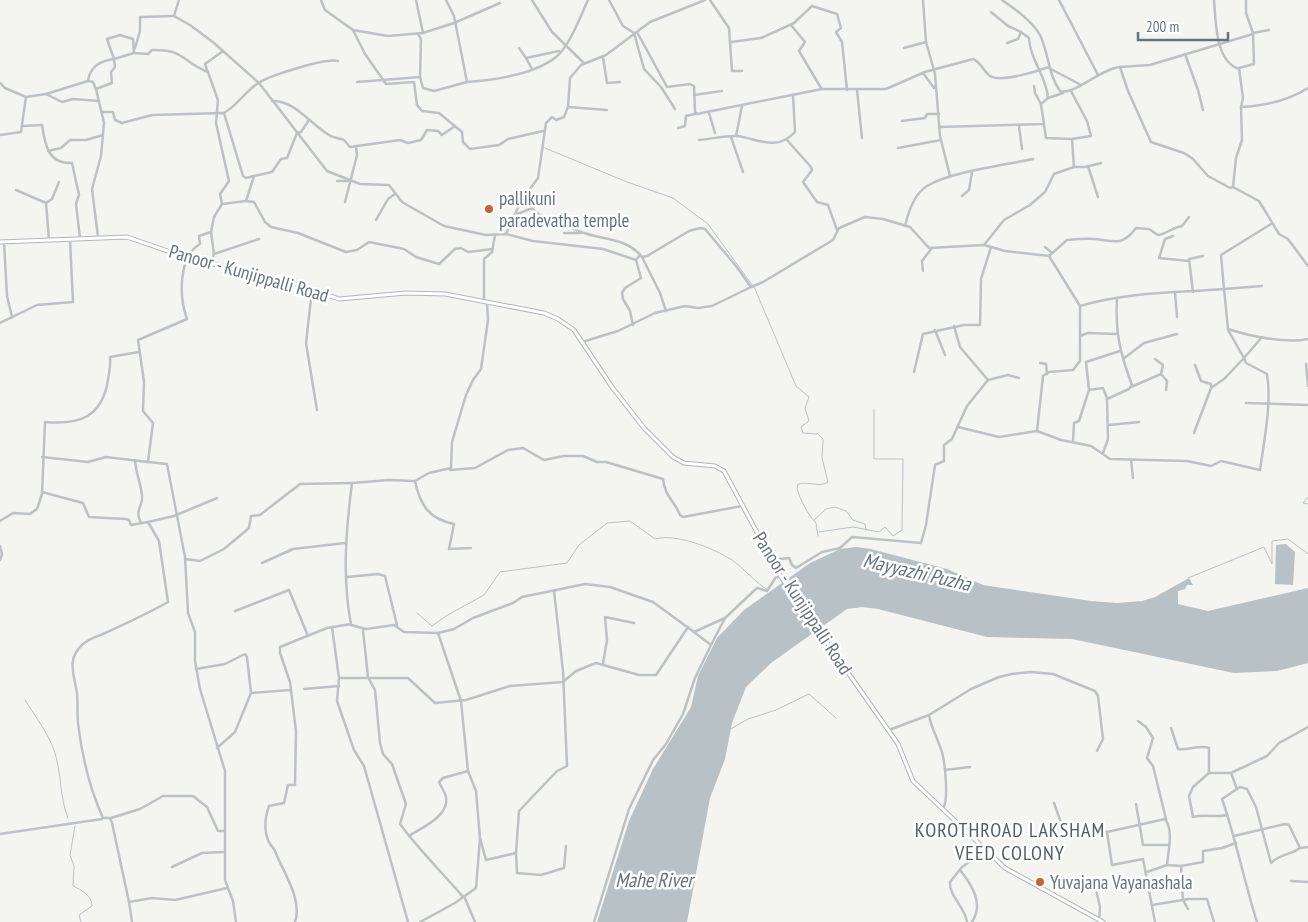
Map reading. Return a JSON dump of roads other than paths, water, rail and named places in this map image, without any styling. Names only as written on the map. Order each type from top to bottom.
[{"type":"main road","name":"Panoor - Kunjippalli Road","points":[[2,242],[70,240],[98,237],[136,239],[188,258],[242,270],[344,300],[413,293],[445,294],[544,313],[566,324],[582,342],[612,387],[644,428],[679,460],[708,464],[721,469],[729,478],[742,506],[781,577],[889,730],[898,744],[913,781],[985,851],[1016,875],[1102,921]]},
{"type":"street","points":[[174,16],[179,0]]},
{"type":"street","points":[[321,0],[325,10],[353,30],[378,36],[423,33],[454,23],[500,3]]},
{"type":"street","points":[[416,0],[423,33]]},
{"type":"street","points":[[446,0],[454,23],[467,82]]},
{"type":"street","points":[[532,0],[542,18],[564,45],[584,63]]},
{"type":"street","points":[[418,34],[421,39],[420,77],[423,88],[434,90],[467,82],[498,79],[532,69],[556,57],[588,0]]},
{"type":"street","points":[[610,0],[623,26],[635,33],[667,87],[692,84],[696,114]]},
{"type":"street","points":[[506,234],[520,201],[538,178],[543,131],[546,123],[552,118],[556,120],[564,117],[568,107],[570,78],[584,63],[602,57],[650,22],[705,0]]},
{"type":"street","points":[[710,0],[729,28],[732,71],[742,71]]},
{"type":"street","points":[[923,0],[926,42],[934,69],[936,84],[939,127],[950,176]]},
{"type":"street","points":[[1002,0],[1020,13],[1039,34],[1049,67],[1062,93]]},
{"type":"street","points":[[1059,0],[1098,75]]},
{"type":"street","points":[[1214,0],[1220,43],[1230,66],[1238,69],[1254,64],[1253,34],[1246,13],[1246,0]]},
{"type":"street","points":[[731,42],[761,38],[791,25],[812,6],[837,14],[841,28],[836,32],[842,42],[846,90]]},
{"type":"street","points":[[991,12],[1008,26],[1029,38],[1029,47],[1038,71],[1048,88],[1048,98]]},
{"type":"street","points":[[134,53],[140,31],[140,17],[174,16],[190,25],[223,51],[259,83],[327,171],[364,185],[386,184],[402,202],[444,226],[495,235],[506,234],[533,241],[603,249],[636,260]]},
{"type":"street","points":[[791,25],[806,42],[799,51],[822,89]]},
{"type":"street","points":[[353,30],[381,79],[390,85],[414,82],[417,105],[422,111],[439,113],[462,132],[463,142],[470,149],[499,145],[508,139],[543,131]]},
{"type":"street","points":[[1041,104],[1048,98],[1071,91],[1098,75],[1120,67],[1150,66],[1220,43],[1269,30]]},
{"type":"street","points":[[1007,43],[1018,39],[1021,32]]},
{"type":"street","points":[[635,33],[644,69],[661,87],[675,109]]},
{"type":"street","points":[[96,89],[112,83],[111,72],[115,67],[107,39],[120,35],[133,40],[134,53]]},
{"type":"street","points":[[904,48],[926,42]]},
{"type":"street","points":[[519,48],[532,69]]},
{"type":"street","points":[[88,81],[89,73],[97,63],[134,53],[148,54],[152,50],[170,49],[184,56],[195,67],[208,72]]},
{"type":"street","points":[[211,264],[214,254],[211,232],[214,217],[222,204],[220,194],[229,182],[216,123],[218,100],[205,64],[223,51]]},
{"type":"street","points":[[526,58],[560,51]]},
{"type":"street","points":[[1185,54],[1203,110]]},
{"type":"street","points":[[602,57],[607,83],[620,82]]},
{"type":"street","points":[[678,128],[685,126],[686,116],[709,113],[822,89],[886,89],[934,69],[973,59],[978,61],[987,74],[996,79],[1049,67]]},
{"type":"street","points":[[102,112],[113,112],[115,120],[122,123],[152,115],[224,113],[233,108],[259,83],[319,62],[338,61]]},
{"type":"street","points":[[1233,64],[1238,69],[1243,98],[1241,107],[1242,140],[1236,158],[1233,187]]},
{"type":"street","points":[[1049,67],[1080,85]]},
{"type":"street","points":[[1120,67],[1128,91],[1151,142],[1184,153],[1193,159],[1208,176],[1259,201],[1279,234],[1288,239],[1308,266]]},
{"type":"street","points":[[923,73],[934,88],[936,84]]},
{"type":"street","points":[[357,82],[420,77]]},
{"type":"street","points":[[0,83],[5,88],[26,97],[46,94],[88,81],[93,82],[102,112],[104,135],[101,156],[92,189],[98,237]]},
{"type":"street","points":[[1034,86],[1035,93],[1041,104],[1046,138],[1072,139],[1091,136],[1088,122],[1071,91]]},
{"type":"street","points":[[1241,107],[1265,105],[1284,100],[1308,88]]},
{"type":"street","points":[[857,90],[862,138]]},
{"type":"street","points":[[694,95],[722,92]]},
{"type":"street","points":[[46,94],[62,102],[73,99],[99,101]]},
{"type":"street","points":[[699,140],[736,136],[757,142],[779,143],[788,140],[796,132],[792,95]]},
{"type":"street","points":[[0,135],[21,132],[26,97]]},
{"type":"street","points":[[272,101],[282,100],[294,106],[330,136],[344,140],[350,148],[400,140],[408,143],[421,140],[427,130],[438,131],[442,135],[454,126]]},
{"type":"street","points":[[736,136],[742,106]]},
{"type":"street","points":[[568,107],[607,110]]},
{"type":"street","points":[[224,113],[246,178],[272,172],[281,159],[287,158],[297,133],[301,132],[309,120]]},
{"type":"street","points":[[709,113],[715,134]]},
{"type":"street","points":[[902,121],[925,118],[927,114],[939,114]]},
{"type":"street","points":[[939,127],[1044,124]]},
{"type":"street","points":[[23,126],[42,125],[43,139],[54,159],[72,163],[79,195],[76,204],[80,238]]},
{"type":"street","points":[[1019,126],[1022,149]]},
{"type":"street","points":[[48,151],[61,148],[70,140],[96,138],[104,135]]},
{"type":"street","points":[[731,137],[743,172]]},
{"type":"street","points":[[1072,139],[1074,167]]},
{"type":"street","points":[[788,140],[811,167],[812,170],[803,182],[817,202],[828,205],[838,230]]},
{"type":"street","points":[[898,148],[941,140]]},
{"type":"street","points":[[345,202],[357,155],[356,147]]},
{"type":"street","points":[[905,226],[909,210],[924,188],[950,176],[1033,159]]},
{"type":"street","points":[[984,245],[1004,220],[1030,205],[1045,192],[1054,174],[1074,167],[1101,163]]},
{"type":"street","points":[[1088,166],[1098,197]]},
{"type":"street","points":[[962,196],[969,190],[972,172]]},
{"type":"street","points":[[246,201],[254,176]]},
{"type":"street","points":[[337,181],[350,180]]},
{"type":"street","points":[[46,203],[52,199],[59,182]]},
{"type":"street","points":[[16,190],[46,203]]},
{"type":"street","points":[[376,220],[388,199],[395,194]]},
{"type":"street","points":[[222,204],[254,202],[271,227],[298,233],[346,252],[357,250],[369,242],[404,249],[416,257],[438,264],[455,249],[461,248],[468,252],[493,249]]},
{"type":"street","points":[[46,203],[49,240]]},
{"type":"street","points":[[515,215],[532,208],[541,217],[556,220],[581,232],[611,238],[631,246],[641,256],[660,293],[666,311]]},
{"type":"street","points":[[582,342],[633,325],[655,313],[685,306],[708,307],[752,286],[833,240],[838,230],[865,217],[883,219],[910,227],[929,248],[984,245],[1005,252],[1049,256]]},
{"type":"street","points":[[1049,256],[1051,252],[1067,240],[1095,239],[1112,243],[1130,236],[1136,228],[1150,229],[1158,235],[1164,234],[1174,227],[1182,226],[1189,217]]},
{"type":"street","points":[[958,427],[999,437],[1037,431],[1061,440],[1091,446],[1110,458],[1187,461],[1211,466],[1221,461],[1260,470],[1267,405],[1267,374],[1246,363],[1228,329],[1221,255],[1272,224]]},
{"type":"street","points":[[636,260],[641,256],[647,256],[689,231],[700,228],[705,229],[752,286]]},
{"type":"street","points":[[148,462],[152,420],[143,411],[144,382],[138,340],[187,319],[181,285],[188,258],[192,249],[200,244],[199,236],[211,232]]},
{"type":"street","points":[[564,233],[581,232]]},
{"type":"street","points":[[448,470],[452,466],[451,450],[466,395],[481,369],[488,320],[485,303],[484,259],[491,254],[495,235]]},
{"type":"street","points":[[1173,236],[1165,239],[1158,258],[1189,261],[1189,259],[1203,256]]},
{"type":"street","points":[[0,323],[36,305],[73,302],[70,240]]},
{"type":"street","points":[[214,254],[259,240]]},
{"type":"street","points":[[2,242],[7,296],[12,317]]},
{"type":"street","points":[[914,372],[916,355],[923,334],[954,326],[980,325],[982,279],[991,247]]},
{"type":"street","points":[[1045,247],[1051,252]]},
{"type":"street","points":[[923,271],[922,261],[932,248]]},
{"type":"street","points":[[1037,431],[1043,376],[1076,368],[1080,361],[1080,306],[1049,256]]},
{"type":"street","points":[[633,325],[630,311],[622,299],[622,293],[624,288],[642,278],[636,260]]},
{"type":"street","points":[[1189,261],[1193,292]]},
{"type":"street","points":[[1080,306],[1117,298],[1162,292],[1193,292],[1262,286]]},
{"type":"street","points":[[312,290],[306,343],[317,410]]},
{"type":"street","points":[[1175,293],[1177,316]]},
{"type":"street","points":[[1117,298],[1116,334],[1131,388]]},
{"type":"street","points":[[954,326],[960,347],[988,380]]},
{"type":"street","points":[[1228,329],[1262,337],[1297,342],[1308,339]]},
{"type":"street","points":[[935,330],[945,356]]},
{"type":"street","points":[[1080,336],[1088,333],[1116,334]]},
{"type":"street","points":[[1122,360],[1144,343],[1178,334]]},
{"type":"street","points":[[1194,433],[1211,388],[1224,379],[1262,337]]},
{"type":"street","points":[[1073,441],[1074,423],[1079,421],[1083,415],[1089,390],[1086,362],[1120,350]]},
{"type":"street","points":[[0,521],[13,513],[30,514],[37,509],[42,492],[45,422],[68,423],[92,414],[99,408],[106,389],[111,367],[110,357],[139,352]]},
{"type":"street","points":[[1155,359],[1162,365],[1161,374],[1166,381],[1166,390]]},
{"type":"street","points":[[1040,363],[1046,364],[1047,374]]},
{"type":"street","points":[[1306,364],[1308,386]]},
{"type":"street","points":[[1195,365],[1201,381],[1211,384],[1211,388]]},
{"type":"street","points":[[1107,399],[1161,374]]},
{"type":"street","points":[[771,560],[789,558],[792,565],[796,568],[822,552],[840,548],[852,537],[921,543],[926,525],[934,465],[944,461],[944,445],[950,442],[967,406],[988,380],[1008,376],[1019,378]]},
{"type":"street","points":[[1089,390],[1103,388],[1107,399],[1108,440],[1104,453]]},
{"type":"street","points":[[1246,403],[1308,405]]},
{"type":"street","points":[[1108,425],[1139,422]]},
{"type":"street","points":[[185,559],[200,561],[224,549],[249,528],[251,516],[260,515],[300,484],[389,480],[415,481],[429,473],[475,468],[508,450],[522,448],[544,460],[564,456],[583,456],[597,462],[647,473],[663,479],[667,497],[675,504],[680,516],[683,517],[742,506]]},
{"type":"street","points":[[42,457],[88,462],[106,457],[167,464],[185,559],[188,613],[196,636],[196,669],[204,708],[225,771],[226,813],[223,852],[227,888],[233,901],[236,922]]},
{"type":"street","points":[[135,460],[136,479],[142,498],[137,513],[140,523]]},
{"type":"street","points":[[1131,460],[1133,478]]},
{"type":"street","points":[[415,481],[418,494],[427,512],[439,520],[454,525],[449,549],[471,548]]},
{"type":"street","points":[[351,624],[345,543],[352,483]]},
{"type":"street","points":[[42,492],[83,503],[88,517],[126,519],[130,520],[131,525],[176,514],[218,498]]},
{"type":"street","points":[[103,818],[88,781],[84,763],[77,692],[71,668],[73,658],[82,645],[91,638],[102,635],[126,622],[140,618],[168,602],[159,541],[148,522]]},
{"type":"street","points":[[262,563],[293,549],[345,543]]},
{"type":"street","points":[[0,546],[2,554],[0,560]]},
{"type":"street","points":[[347,577],[378,574],[385,576],[397,625],[404,632],[438,633],[454,629],[473,618],[513,603],[522,597],[586,584],[610,587],[653,602],[711,645]]},
{"type":"street","points":[[594,922],[629,809],[654,760],[666,744],[683,714],[695,678],[725,618],[756,588],[767,591],[771,588],[776,577],[781,577]]},
{"type":"street","points":[[235,611],[289,590],[308,636]]},
{"type":"street","points":[[554,591],[564,682],[567,766],[557,771],[519,811],[516,853],[517,873],[541,875],[564,868],[566,846]]},
{"type":"street","points":[[603,664],[607,640],[605,617],[634,622]]},
{"type":"street","points":[[694,632],[725,618]]},
{"type":"street","points":[[296,922],[297,913],[294,894],[274,849],[269,845],[266,830],[269,806],[284,802],[288,785],[295,785],[296,731],[290,682],[280,653],[280,647],[332,627],[351,624],[363,629],[397,625]]},
{"type":"street","points":[[332,627],[339,678],[337,701],[354,750],[364,766],[408,922]]},
{"type":"street","points":[[339,678],[408,678],[435,703],[461,701],[510,686],[564,682],[576,671],[596,663],[639,675],[656,675],[688,627]]},
{"type":"street","points":[[363,629],[362,645],[368,677],[375,690],[380,743],[384,754],[392,764],[406,804],[400,824],[464,897],[475,922]]},
{"type":"street","points":[[420,922],[476,888],[480,838],[476,791],[468,771],[461,701],[438,633]]},
{"type":"street","points":[[196,669],[225,664],[245,654],[248,657],[251,693],[235,732],[218,748]]},
{"type":"street","points":[[889,730],[929,715],[971,689],[999,677],[1031,672],[1053,674],[1095,692],[1098,696],[1103,739],[1097,751]]},
{"type":"street","points":[[304,689],[339,686]]},
{"type":"street","points":[[251,693],[290,690]]},
{"type":"street","points":[[929,715],[942,751],[945,770],[946,804],[942,809]]},
{"type":"street","points":[[1138,721],[1146,727],[1153,738],[1147,758],[1153,766],[1170,838],[1167,865]]},
{"type":"street","points":[[1227,815],[1218,818],[1209,814],[1193,816],[1189,796],[1193,788],[1209,774],[1231,773],[1267,756],[1278,743],[1308,727]]},
{"type":"street","points":[[1170,728],[1178,749],[1185,750],[1202,746],[1209,748],[1209,774]]},
{"type":"street","points":[[945,770],[970,767]]},
{"type":"street","points":[[409,836],[434,821],[446,805],[446,797],[439,782],[443,778],[468,771]]},
{"type":"street","points":[[1231,773],[1237,789]]},
{"type":"street","points":[[1257,922],[1222,799],[1240,787],[1247,789],[1256,807],[1271,862],[1276,857],[1295,852],[1300,848],[1308,848]]},
{"type":"street","points":[[0,834],[110,818],[140,809],[164,796],[193,796],[207,807],[218,831],[224,830]]},
{"type":"street","points":[[1054,803],[1064,831],[1107,832],[1139,824],[1166,821]]},
{"type":"street","points":[[1136,804],[1143,845],[1168,845]]},
{"type":"street","points":[[110,818],[132,922]]},
{"type":"street","points":[[1234,836],[1285,824],[1289,825],[1300,848]]},
{"type":"street","points":[[1107,832],[1112,865],[1143,859],[1155,922]]},
{"type":"street","points":[[480,838],[486,860],[516,853]]},
{"type":"street","points":[[1147,872],[1167,865],[1181,866],[1203,862],[1203,851],[1222,848],[1236,843]]},
{"type":"street","points":[[968,922],[966,912],[949,885],[960,870],[985,851]]},
{"type":"street","points":[[172,867],[202,854],[223,852]]},
{"type":"street","points":[[1181,866],[1183,900],[1188,909]]},
{"type":"street","points":[[960,870],[968,881],[976,899],[977,914],[972,922]]},
{"type":"street","points":[[1094,881],[1102,921]]},
{"type":"street","points":[[1291,881],[1308,882]]},
{"type":"street","points":[[129,902],[152,898],[175,900],[227,888]]},
{"type":"street","points":[[1152,905],[1183,900],[1207,899],[1214,922]]},
{"type":"water","points":[[1286,544],[1295,552],[1293,585],[1275,584],[1276,545]]},
{"type":"water","name":"Mahe River","points":[[856,547],[871,549],[947,569],[983,585],[1091,601],[1117,603],[1142,601],[1155,597],[1189,578],[1193,585],[1187,585],[1185,589],[1178,591],[1178,604],[1208,611],[1308,588],[1308,663],[1277,671],[1234,673],[1072,639],[987,637],[878,609],[862,607],[847,609],[771,663],[746,687],[732,723],[725,759],[710,798],[687,922],[597,922],[629,821],[653,769],[691,707],[698,676],[717,638],[744,610],[810,563],[840,549]]},
{"type":"waterway","points":[[545,148],[627,182],[673,198],[708,224],[755,289],[796,386],[809,397],[805,408],[809,421],[801,427],[803,433],[818,434],[823,439],[822,458],[828,482],[825,484],[798,484],[797,488],[805,507],[816,523],[818,536]]},
{"type":"waterway","points":[[819,532],[853,527],[879,532],[885,527],[893,536],[902,530],[903,459],[874,459],[874,409]]},
{"type":"waterway","points":[[1308,497],[1303,503],[1308,504]]},
{"type":"waterway","points":[[814,520],[826,509],[835,507],[846,511],[853,520],[865,524],[866,530]]},
{"type":"waterway","points":[[417,613],[432,626],[484,595],[500,572],[567,563],[579,545],[607,523],[630,521],[655,539],[673,538],[684,540],[705,546],[724,555],[768,590]]},
{"type":"waterway","points":[[1188,578],[1264,547],[1272,564],[1272,541],[1288,539],[1308,554]]},
{"type":"waterway","points":[[731,729],[748,719],[776,710],[809,694],[836,718]]},
{"type":"waterway","points":[[25,700],[45,731],[54,750],[68,818]]},
{"type":"waterway","points":[[75,826],[70,855],[74,866],[73,886],[83,891],[92,902],[92,906],[79,915],[81,922]]},
{"type":"place","name":"pallikuni paradevatha temple","points":[[489,209]]},
{"type":"place","name":"Yuvajana Vayanashala","points":[[1040,882]]},
{"type":"district","name":"KOROTHROAD LAKSHAM VEED COLONY","points":[[1010,842]]},
{"type":"water label","name":"Mayyazhi Puzha","points":[[917,572]]}]
